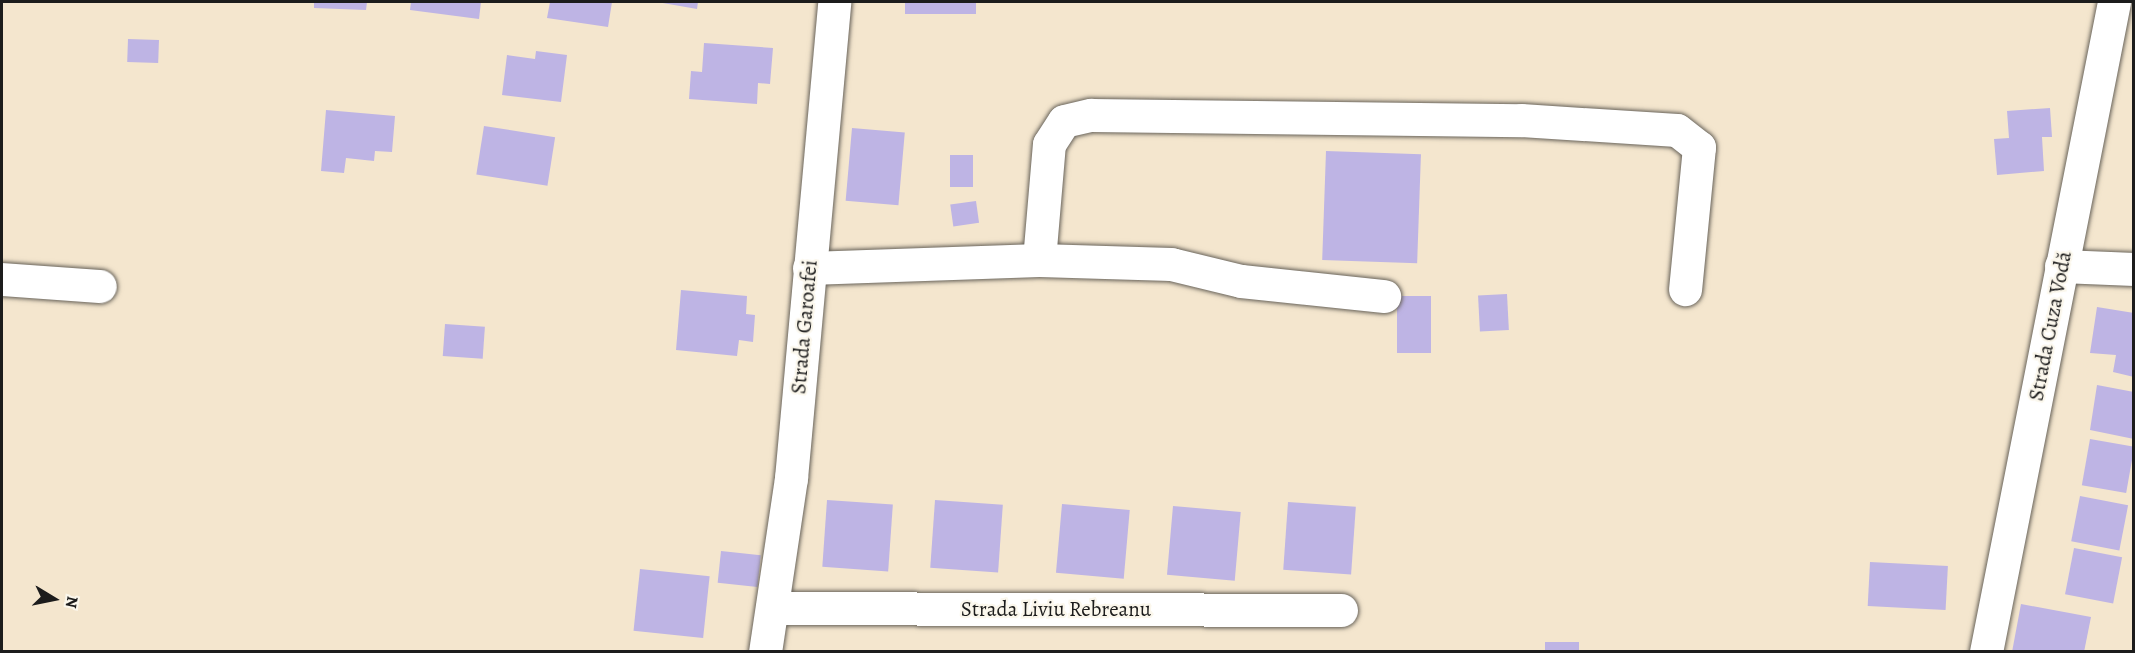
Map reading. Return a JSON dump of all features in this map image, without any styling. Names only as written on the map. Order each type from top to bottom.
[{"type":"street","name":"Strada Garoafei","points":[[765,651],[791,478],[834,2]]},
{"type":"street","name":"Strada Cuza Vodă","points":[[1986,651],[2114,2]]},
{"type":"street","points":[[1039,260],[1049,144],[1064,121],[1091,115],[1521,120],[1677,130],[1699,147],[1685,289]]},
{"type":"street","points":[[809,268],[1039,260],[1171,264],[1241,281],[1384,296]]},
{"type":"street","points":[[2061,266],[2133,269]]},
{"type":"street","points":[[2,279],[100,286]]},
{"type":"street","name":"Strada Liviu Rebreanu","points":[[772,608],[1341,610]]},
{"type":"building","points":[[314,2],[367,2],[366,10],[314,8]]},
{"type":"building","points":[[411,2],[481,2],[479,19],[410,10]]},
{"type":"building","points":[[550,2],[612,2],[608,27],[547,18]]},
{"type":"building","points":[[657,2],[698,2],[697,9]]},
{"type":"building","points":[[905,2],[976,2],[976,14],[905,14]]},
{"type":"building","points":[[128,39],[159,40],[158,63],[127,62]]},
{"type":"building","points":[[704,43],[773,48],[770,84],[758,83],[757,104],[689,99],[691,71],[702,72]]},
{"type":"building","points":[[536,51],[567,55],[561,102],[502,95],[507,55],[535,59]]},
{"type":"building","points":[[2050,108],[2052,137],[2042,137],[2044,171],[1997,175],[1994,139],[2009,138],[2007,111]]},
{"type":"building","points":[[326,110],[395,116],[392,152],[375,151],[374,161],[346,158],[344,173],[321,171]]},
{"type":"building","points":[[484,126],[555,137],[547,186],[476,174]]},
{"type":"building","points":[[852,128],[905,133],[898,205],[846,201]]},
{"type":"building","points":[[1326,151],[1421,154],[1417,263],[1322,260]]},
{"type":"building","points":[[950,155],[973,155],[973,187],[950,187]]},
{"type":"building","points":[[976,201],[979,223],[953,226],[950,205]]},
{"type":"building","points":[[681,290],[747,296],[746,314],[755,315],[753,342],[739,340],[737,356],[676,350]]},
{"type":"building","points":[[1507,294],[1509,330],[1480,331],[1478,296]]},
{"type":"building","points":[[1397,296],[1431,296],[1431,353],[1397,353]]},
{"type":"building","points":[[2097,307],[2134,313],[2134,377],[2113,372],[2116,355],[2090,353]]},
{"type":"building","points":[[445,324],[485,327],[483,359],[443,356]]},
{"type":"building","points":[[2097,385],[2134,392],[2134,439],[2090,430]]},
{"type":"building","points":[[2090,439],[2134,447],[2126,493],[2082,485]]},
{"type":"building","points":[[2080,496],[2128,505],[2119,551],[2071,541]]},
{"type":"building","points":[[827,500],[893,505],[888,571],[822,567]]},
{"type":"building","points":[[935,500],[1003,505],[998,573],[930,568]]},
{"type":"building","points":[[1288,502],[1356,507],[1351,575],[1283,570]]},
{"type":"building","points":[[1062,504],[1130,510],[1124,579],[1056,573]]},
{"type":"building","points":[[1173,506],[1241,512],[1235,581],[1167,575]]},
{"type":"building","points":[[2074,548],[2122,557],[2113,603],[2065,594]]},
{"type":"building","points":[[721,551],[761,555],[757,587],[718,583]]},
{"type":"building","points":[[1870,562],[1948,566],[1946,610],[1868,606]]},
{"type":"building","points":[[640,569],[710,576],[703,638],[634,631]]},
{"type":"building","points":[[2021,604],[2091,617],[2084,652],[2012,652]]},
{"type":"building","points":[[1545,642],[1579,642],[1579,652],[1545,652]]}]
